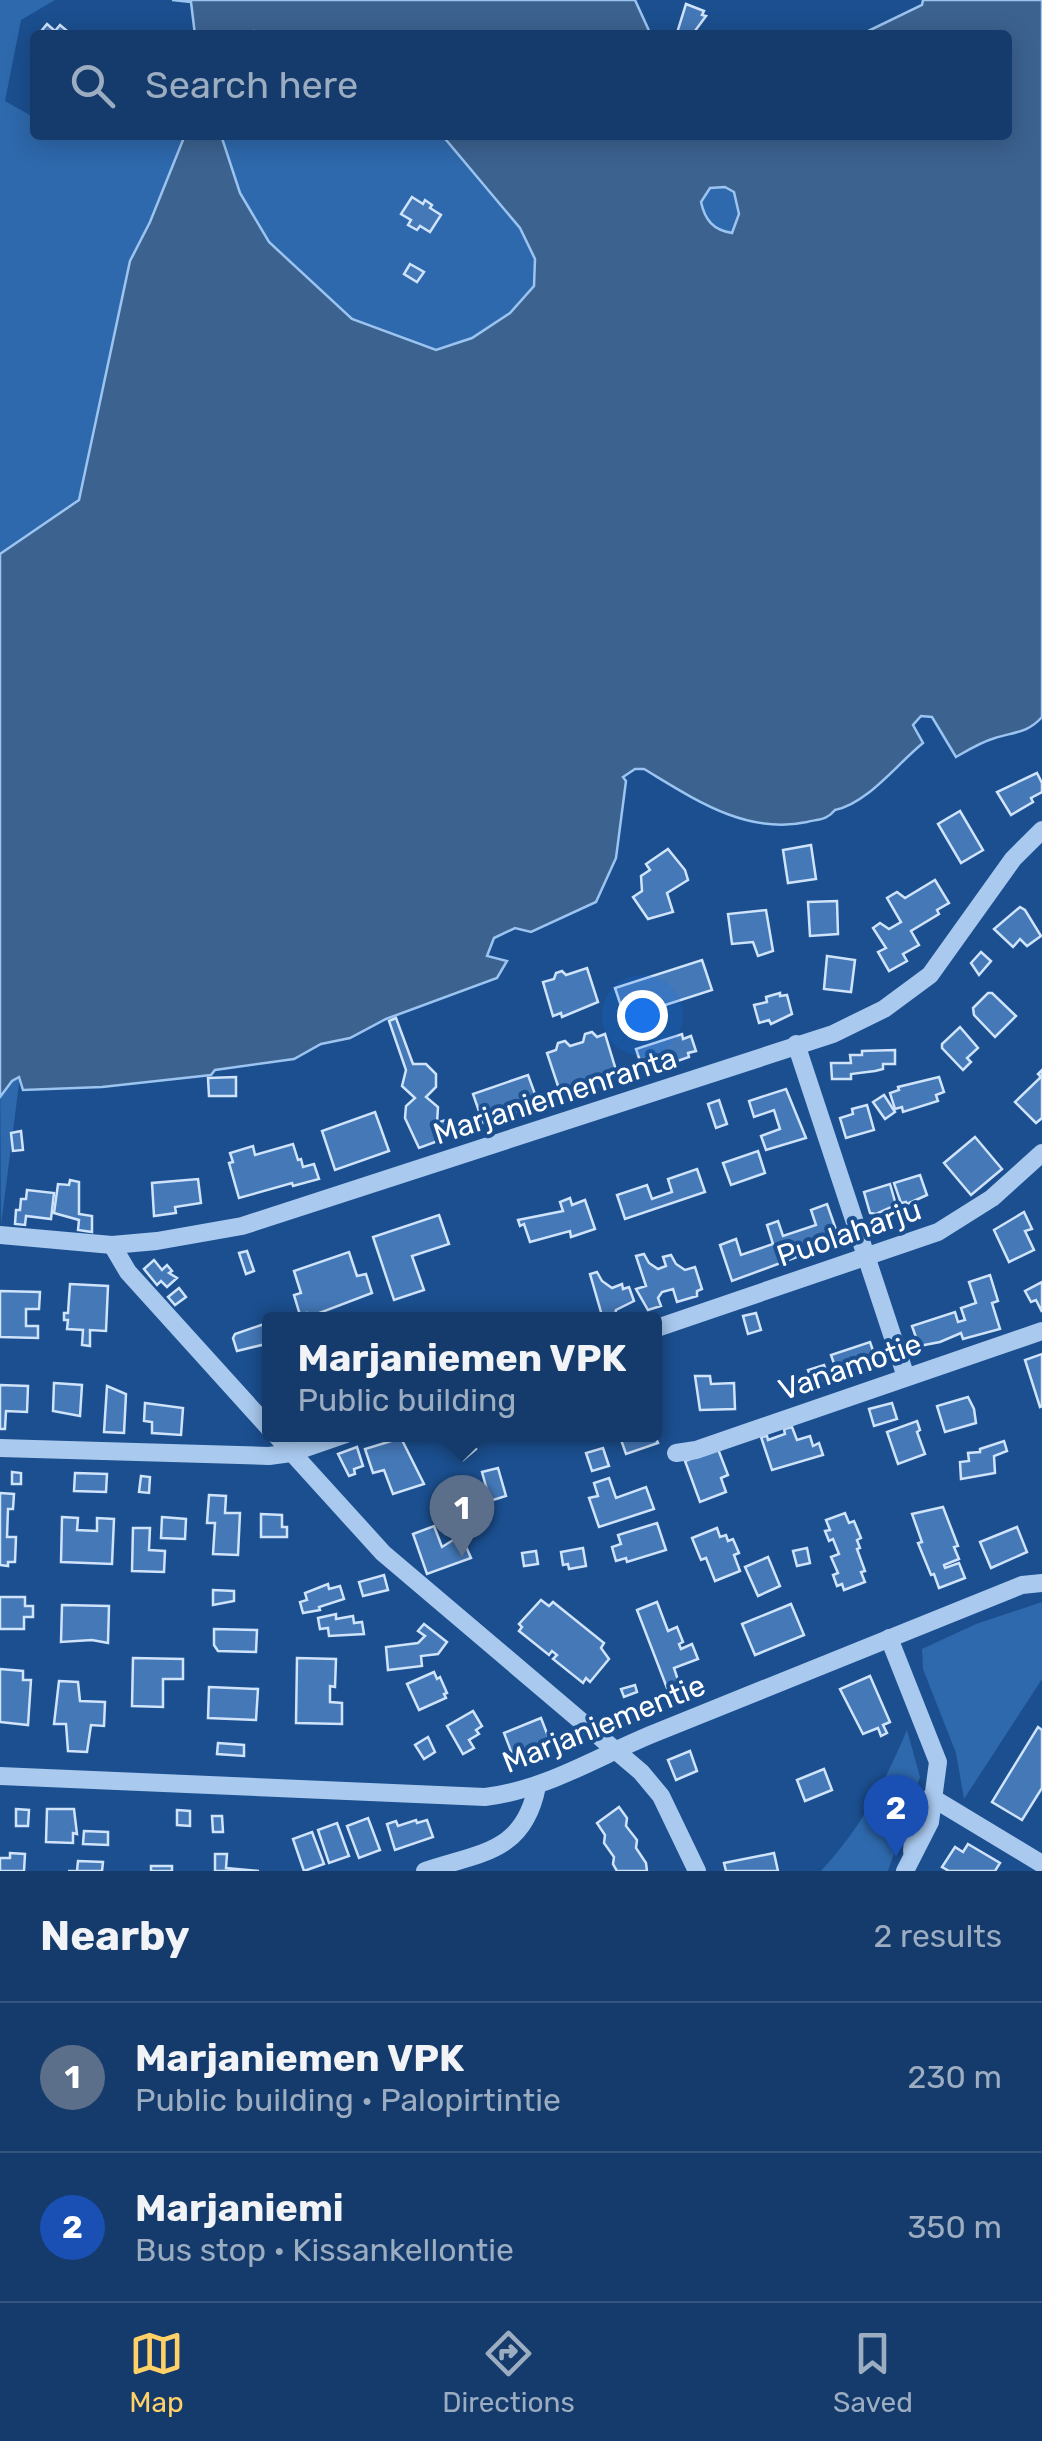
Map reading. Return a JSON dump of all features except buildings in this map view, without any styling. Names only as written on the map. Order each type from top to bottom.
[{"type":"street","name":"Marjaniemenranta","points":[[0,1235],[112,1245],[242,1226],[834,1034],[863,1021],[930,976],[1012,859],[1042,830]]},
{"type":"street","points":[[796,1044],[906,1377]]},
{"type":"street","name":"Puolaharju","points":[[662,1326],[866,1257],[961,1220],[992,1198],[1042,1152]]},
{"type":"street","points":[[112,1245],[128,1272],[262,1419]]},
{"type":"street","name":"Vanamotie","points":[[676,1452],[696,1450],[1042,1330]]},
{"type":"street","points":[[282,1442],[382,1552],[616,1749],[661,1796],[697,1871]]},
{"type":"street","points":[[0,1448],[269,1456],[323,1442]]},
{"type":"street","name":"Marjaniementie","points":[[0,1776],[485,1797],[537,1786],[616,1749],[1037,1580]]},
{"type":"street","points":[[888,1638],[935,1752],[938,1774],[932,1797],[914,1826],[905,1871]]},
{"type":"street","points":[[425,1871],[508,1841],[528,1821],[537,1786]]},
{"type":"street","points":[[932,1797],[1042,1864]]},
{"type":"shaded area","points":[[0,0],[55,0],[21,20],[5,101],[30,115],[30,140],[790,140],[768,219],[500,345],[0,609]]},
{"type":"shaded area","points":[[172,0],[635,0],[649,30],[194,30],[191,2]]},
{"type":"shaded area","points":[[923,0],[1042,0],[1042,717],[1026,729],[985,742],[956,757],[932,717],[921,716],[913,725],[923,743],[882,782],[859,800],[826,817],[785,825],[721,812],[644,769],[635,769],[623,777],[626,781],[616,858],[596,902],[531,932],[515,928],[494,938],[487,956],[507,961],[497,978],[386,1019],[350,1038],[321,1044],[294,1059],[215,1070],[211,1075],[102,1087],[23,1090],[19,1077],[0,1097],[0,554],[79,500],[130,261],[183,140],[223,140],[240,193],[269,242],[352,319],[436,350],[472,338],[510,313],[534,286],[535,259],[520,228],[446,140],[1012,140],[1012,30],[870,30],[922,5]],"holes":[[[725,187],[734,192],[739,214],[732,233],[711,223],[701,202],[710,188]]]},
{"type":"shaded area","points":[[0,1052],[20,1076],[1,1225]]},
{"type":"shaded area","points":[[1042,1602],[1042,1679],[964,1799],[956,1753],[923,1669],[922,1649],[976,1624]]},
{"type":"shaded area","points":[[907,1730],[920,1777],[888,1871],[821,1871],[870,1805]]},
{"type":"place","name":"Marjaniemen VPK","points":[[462,1557]]},
{"type":"place","name":"Marjaniemi","points":[[896,1857]]}]
